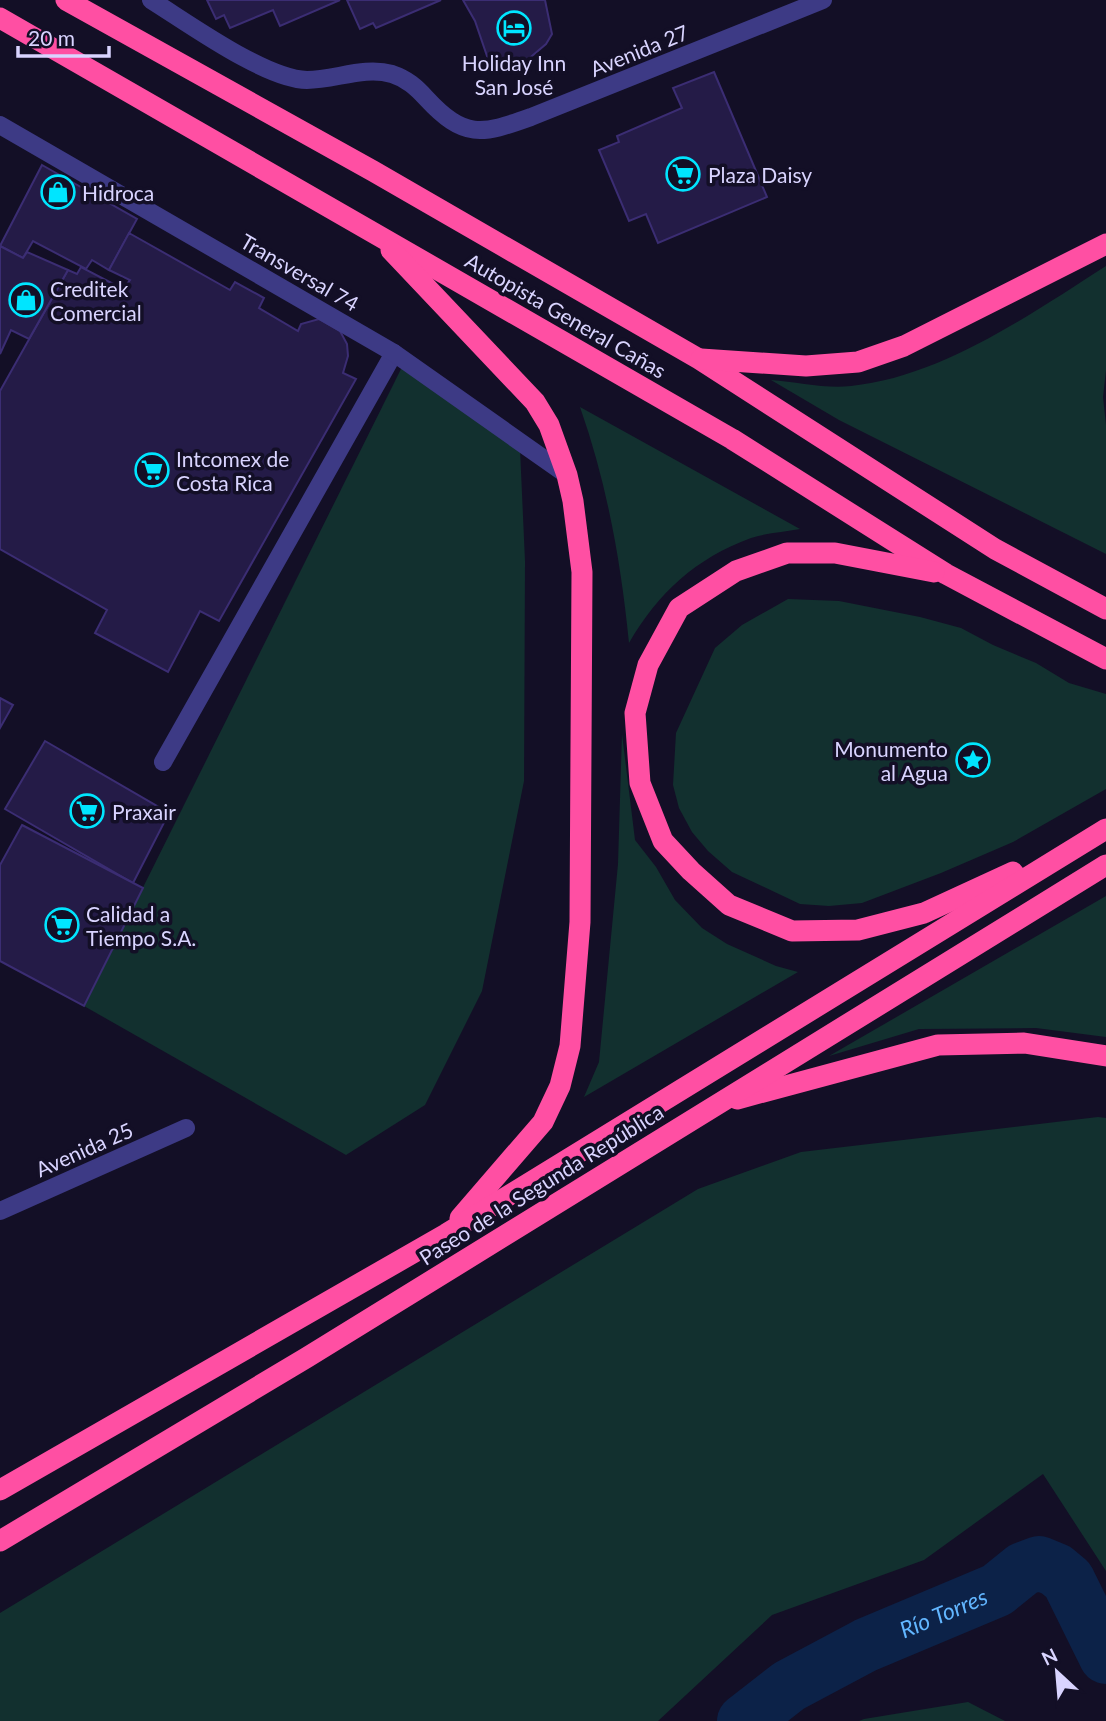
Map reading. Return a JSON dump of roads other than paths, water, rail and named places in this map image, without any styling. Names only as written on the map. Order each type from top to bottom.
[{"type":"highway","name":"Autopista General Cañas","points":[[74,4],[373,171],[699,359],[995,549],[1106,609]]},
{"type":"highway","name":"Autopista General Cañas","points":[[0,18],[732,439],[946,574],[1106,659]]},
{"type":"highway","points":[[0,30],[71,58]]},
{"type":"highway","points":[[374,233],[535,402],[549,425],[567,475],[582,572],[580,922],[570,1046],[560,1086],[543,1122],[446,1234]]},
{"type":"highway","points":[[699,359],[806,366],[858,362],[904,346],[1106,244]]},
{"type":"highway","points":[[946,574],[835,553],[787,553],[736,571],[679,608],[648,665],[635,713],[640,783],[663,841],[729,905],[792,931],[858,930],[924,913],[1106,828]]},
{"type":"highway","name":"Paseo de la Segunda República","points":[[0,1490],[446,1234],[1106,828]]},
{"type":"highway","name":"Paseo de la Segunda República","points":[[0,1541],[306,1358],[1106,865]]},
{"type":"highway","points":[[714,1105],[937,1045],[1024,1043],[1106,1056]]},
{"type":"street","name":"Avenida 27","points":[[151,0],[262,68],[285,76],[306,80],[364,72],[390,74],[411,82],[452,122],[469,130],[489,130],[531,117],[823,0]]},
{"type":"street","name":"Transversal 74","points":[[0,125],[394,353],[567,475]]},
{"type":"street","points":[[163,762],[394,353]]},
{"type":"street","name":"Avenida 25","points":[[0,1211],[186,1128]]},
{"type":"waterway","name":"Río Torres","points":[[744,1721],[789,1686],[866,1645],[997,1590],[1023,1569],[1039,1563],[1056,1570],[1068,1580],[1106,1657]]},
{"type":"place","name":"Holiday Inn San José","points":[[514,28]]},
{"type":"place","name":"Plaza Daisy","points":[[683,174]]},
{"type":"place","name":"Hidroca","points":[[58,192]]},
{"type":"place","name":"Creditek Comercial","points":[[26,300]]},
{"type":"place","name":"Intcomex de Costa Rica","points":[[152,470]]},
{"type":"place","name":"Monumento al Agua","points":[[973,760]]},
{"type":"place","name":"Praxair","points":[[87,811]]},
{"type":"place","name":"Calidad a Tiempo S.A.","points":[[62,925]]}]
